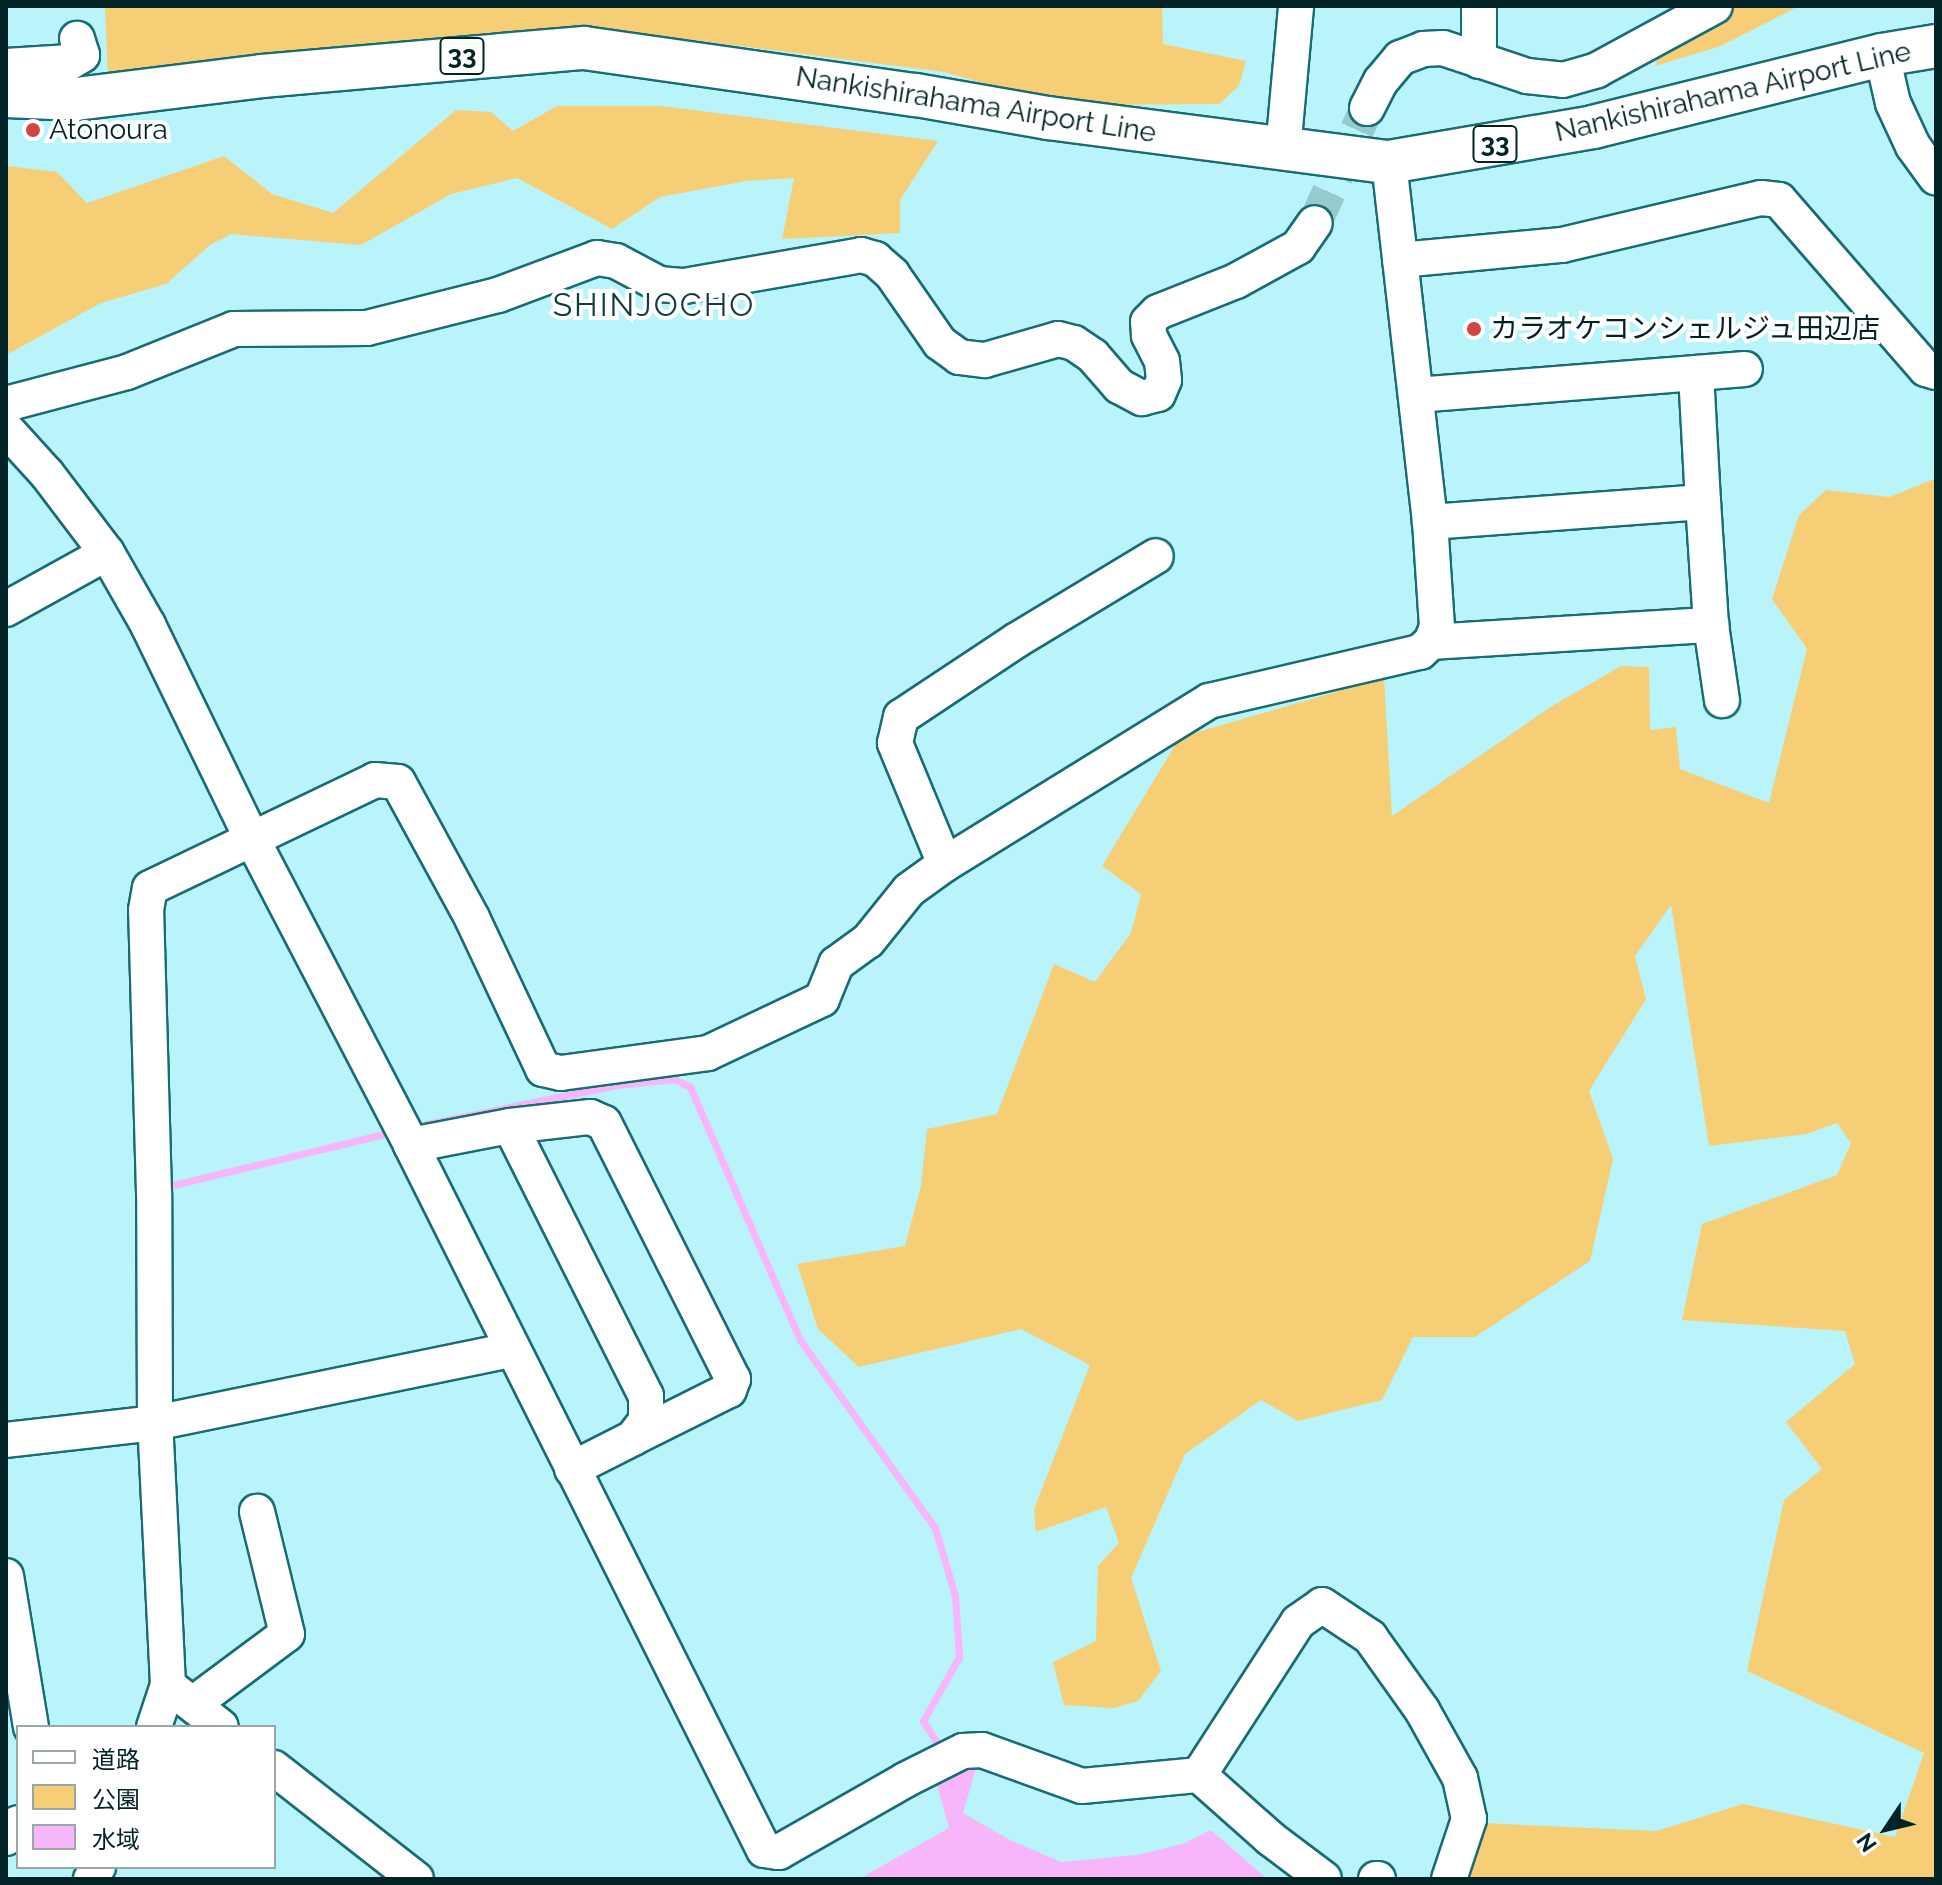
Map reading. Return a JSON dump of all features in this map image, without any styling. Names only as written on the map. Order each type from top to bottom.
[{"type":"main road","name":"Nankishirahama Airport Line","points":[[6,96],[76,99],[262,76],[584,48],[916,95],[1048,118],[1389,162],[1593,127],[1882,55],[1936,46]]},
{"type":"street","points":[[1283,150],[1296,6]]},
{"type":"street","points":[[1479,6],[1479,61]]},
{"type":"street","points":[[1367,108],[1381,81],[1400,58],[1423,49],[1443,48],[1527,76],[1563,80],[1597,70],[1715,6]]},
{"type":"street","points":[[6,66],[70,62],[82,55],[77,39]]},
{"type":"street","points":[[1882,55],[1893,103],[1913,146],[1936,178]]},
{"type":"street","points":[[218,1725],[180,1695],[155,1423],[154,1193],[146,910],[150,888],[375,780],[398,782],[472,918],[543,1069],[561,1073],[708,1053],[822,999],[836,964],[868,941],[909,890],[945,864],[1209,701],[1420,652],[1431,642],[1437,627],[1430,522],[1389,162]]},
{"type":"street","points":[[1400,260],[1562,245],[1761,198],[1779,200],[1926,369],[1936,372]]},
{"type":"street","points":[[6,404],[127,372],[234,329],[367,328],[498,295],[597,258],[616,261],[659,284],[684,286],[861,255],[875,259],[892,274],[940,343],[959,357],[985,360],[1058,339],[1074,343],[1093,356],[1119,386],[1142,398],[1158,394],[1164,380],[1162,361],[1149,335],[1148,322],[1158,312],[1236,281],[1298,247],[1315,223]]},
{"type":"street","points":[[1416,395],[1745,369]]},
{"type":"street","points":[[1696,373],[1711,625],[1722,700]]},
{"type":"street","points":[[6,429],[47,474],[107,553],[148,625],[251,837],[411,1145],[764,1850],[779,1852],[905,1780],[963,1751],[982,1750],[1082,1786],[1199,1775],[1271,1839],[1324,1879]]},
{"type":"street","points":[[1430,522],[1703,502]]},
{"type":"street","points":[[6,609],[107,553]]},
{"type":"street","points":[[945,864],[895,743],[901,717],[1017,640],[1156,556]]},
{"type":"street","points":[[1431,642],[1711,625]]},
{"type":"street","points":[[548,1120],[561,1073]]},
{"type":"street","points":[[411,1145],[548,1120],[590,1117],[604,1123],[733,1379],[729,1390],[572,1469]]},
{"type":"street","points":[[510,1126],[646,1396],[646,1421],[633,1438]]},
{"type":"street","points":[[6,1440],[155,1423],[511,1350]]},
{"type":"street","points":[[156,1725],[180,1695],[287,1634],[257,1512]]},
{"type":"street","points":[[6,1576],[31,1725]]},
{"type":"street","points":[[1199,1775],[1298,1622],[1322,1605],[1370,1637],[1422,1710],[1460,1778],[1469,1819],[1449,1879]]},
{"type":"street","points":[[276,1770],[416,1879]]},
{"type":"green space","points":[[105,6],[1162,6],[1163,44],[1246,61],[1239,86],[1219,104],[1060,105],[944,72],[630,32],[108,80]]},
{"type":"green space","points":[[1679,6],[1799,6],[1721,46],[1655,66]]},
{"type":"green space","points":[[557,106],[661,106],[938,141],[900,200],[900,233],[782,239],[794,178],[746,181],[660,197],[612,229],[517,178],[451,194],[361,245],[231,234],[210,245],[166,284],[101,303],[6,355],[6,166],[57,172],[87,203],[224,156],[272,194],[333,213],[456,110],[491,112],[513,131]]},
{"type":"green space","points":[[1936,478],[1936,1879],[1466,1879],[1483,1823],[1656,1831],[1743,1804],[1895,1837],[1924,1753],[1747,1671],[1784,1500],[1822,1469],[1786,1422],[1855,1364],[1845,1331],[1682,1320],[1702,1224],[1837,1175],[1851,1143],[1837,1123],[1807,1134],[1709,1146],[1671,905],[1635,956],[1646,999],[1589,1091],[1613,1159],[1590,1261],[1475,1337],[1413,1337],[1382,1400],[1298,1421],[1261,1400],[1185,1454],[1131,1578],[1161,1671],[1138,1701],[1113,1708],[1064,1705],[1053,1662],[1096,1641],[1098,1566],[1119,1543],[1106,1507],[1036,1532],[1034,1509],[1090,1365],[1021,1329],[859,1367],[818,1329],[797,1264],[905,1246],[921,1186],[927,1129],[997,1114],[1054,964],[1095,982],[1131,933],[1141,894],[1102,866],[1180,737],[1384,678],[1392,816],[1552,706],[1621,666],[1649,667],[1650,730],[1676,727],[1680,769],[1769,803],[1807,649],[1772,599],[1799,515],[1826,490],[1890,497]]},
{"type":"water","points":[[977,1765],[963,1813],[1010,1840],[1061,1862],[1137,1855],[1183,1844],[1211,1830],[1267,1879],[859,1879],[949,1828],[935,1778]]},
{"type":"waterway","points":[[412,1127],[617,1085],[674,1079],[690,1087],[800,1340],[935,1528],[955,1596],[959,1657],[923,1721],[942,1750]]},
{"type":"waterway","points":[[165,1187],[392,1132]]},
{"type":"tunnel","points":[[1315,223],[1367,108]]},
{"type":"place","name":"Atonoura","points":[[33,130]]},
{"type":"place","name":"カラオケコンシェルジュ田辺店","points":[[1474,329]]},
{"type":"district","name":"SHINJOCHO","points":[[654,305]]}]
